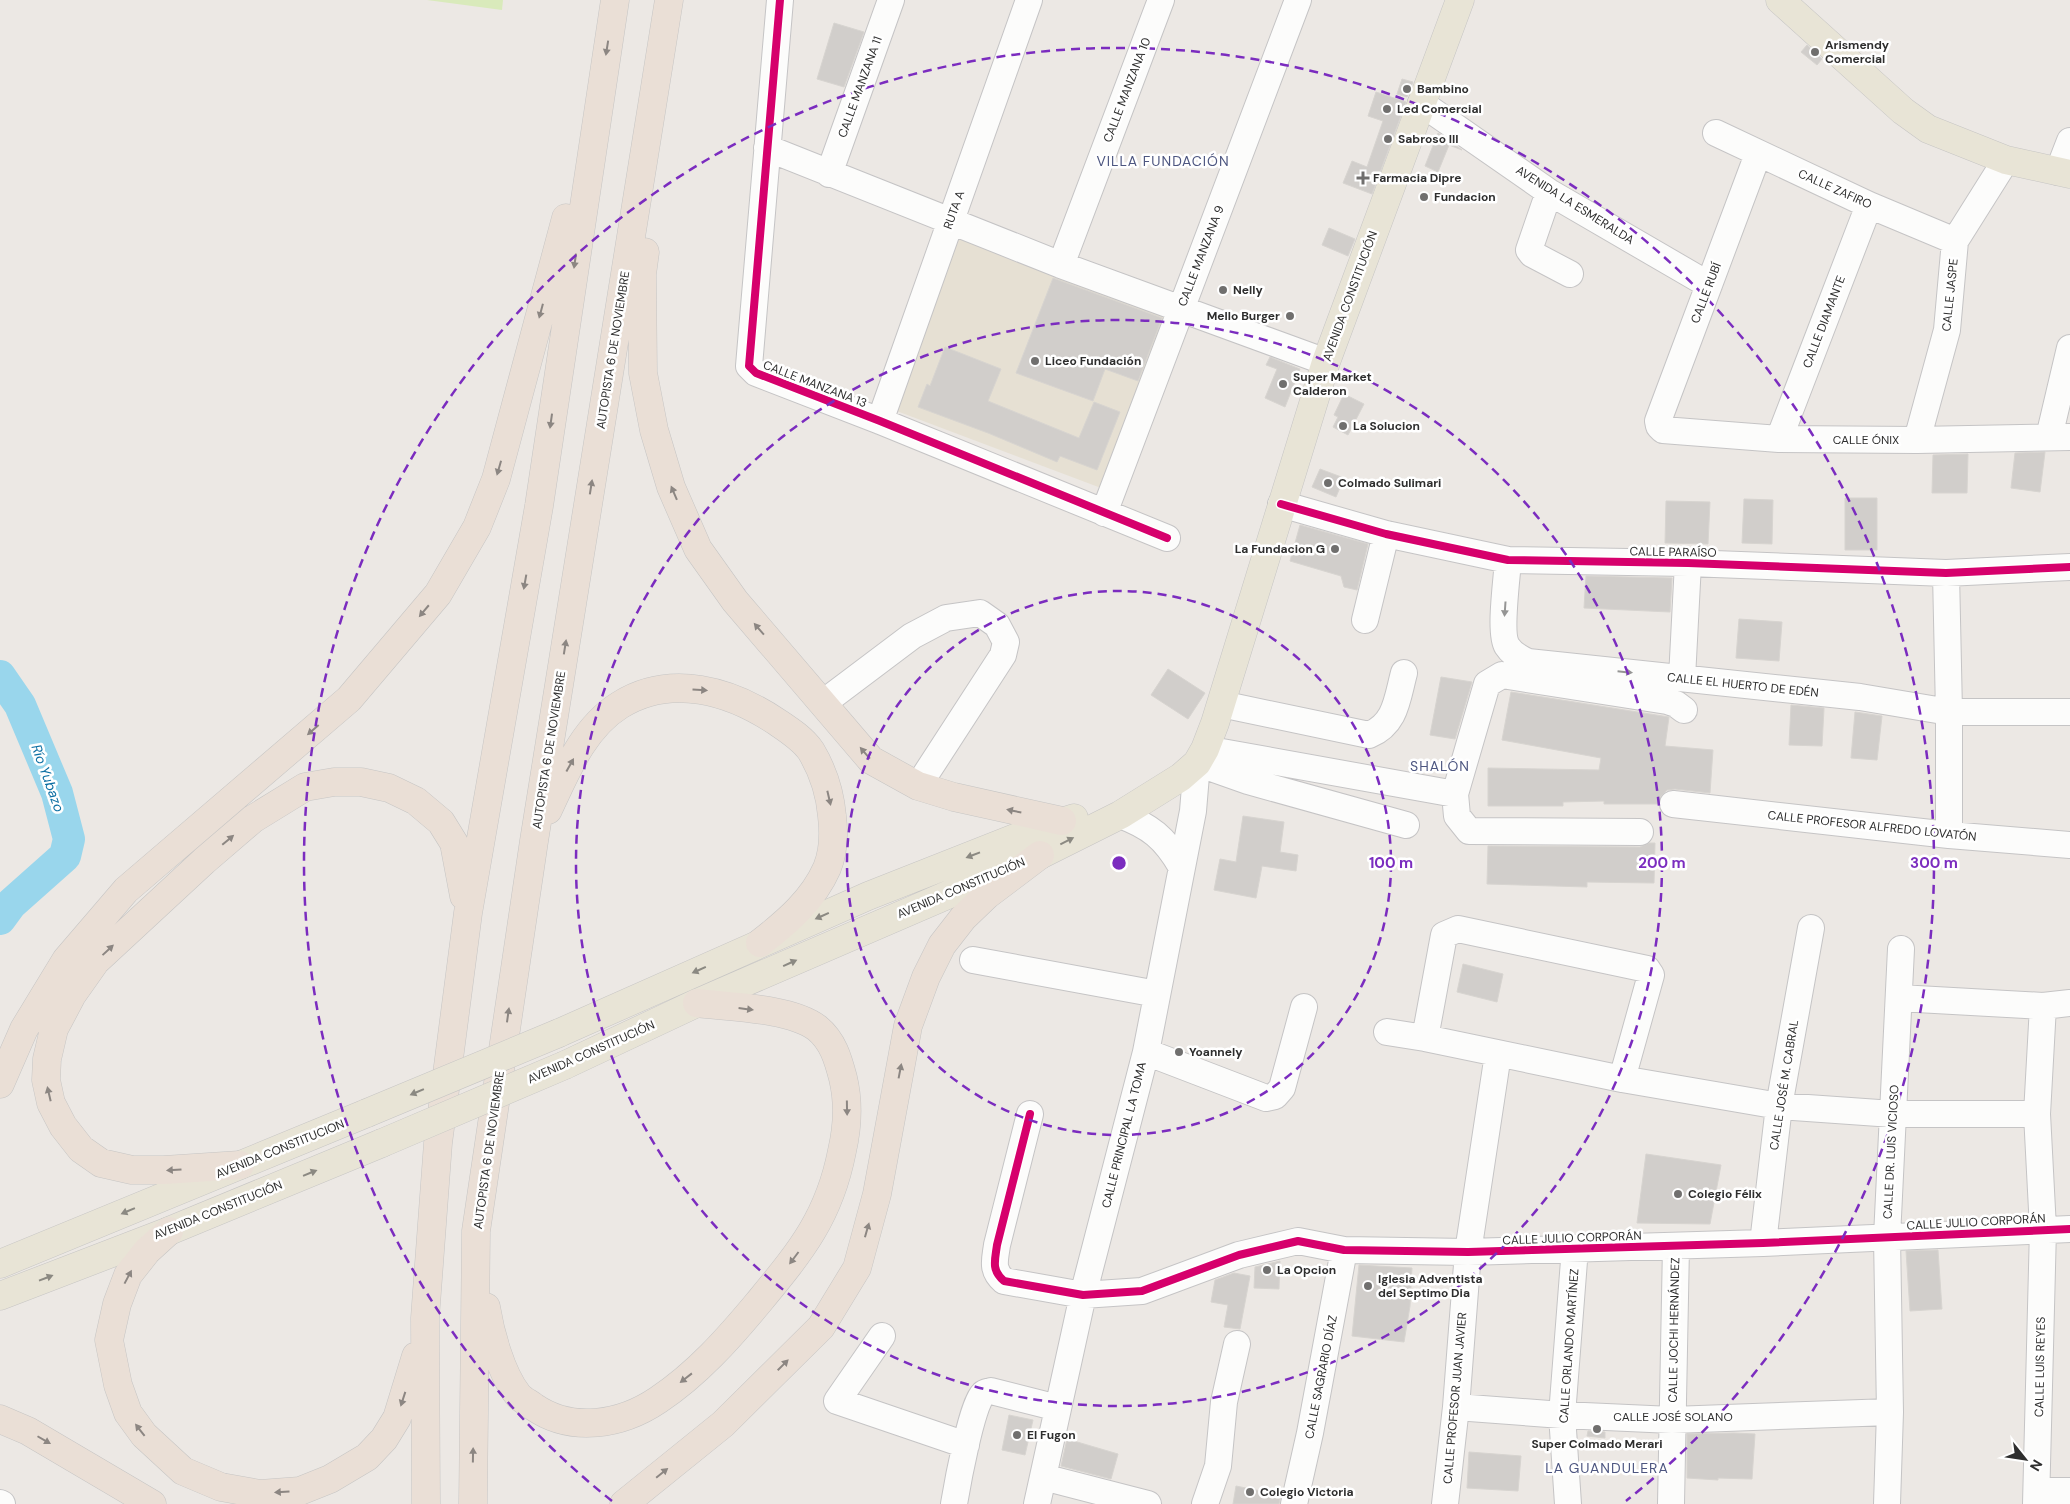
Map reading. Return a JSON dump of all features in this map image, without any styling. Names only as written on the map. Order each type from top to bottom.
[{"type":"highway","points":[[426,1504],[425,1318],[438,1143],[468,914],[539,506],[615,0]]},
{"type":"highway","name":"AUTOPISTA 6 DE NOVIEMBRE","points":[[473,1504],[476,1231],[534,841],[669,0]]},
{"type":"highway","points":[[684,0],[654,174],[642,274],[643,373],[654,430],[671,487],[698,549],[735,601],[870,760],[918,786],[954,798],[1062,821]]},
{"type":"highway","points":[[0,1084],[24,1029],[66,960],[126,890],[349,699],[438,594],[477,527],[496,479],[600,96]]},
{"type":"highway","points":[[534,841],[566,771],[581,746],[596,725],[620,704],[649,692],[681,688],[710,690],[732,697],[760,711],[792,732],[810,750],[824,776],[831,804],[834,837],[828,867],[813,892],[790,920],[760,943]]},
{"type":"highway","points":[[240,1165],[132,1170],[101,1163],[81,1149],[63,1126],[52,1103],[46,1080],[47,1058],[54,1028],[72,995],[96,961],[204,860],[253,820],[305,787],[334,782],[361,782],[389,788],[416,801],[441,822],[454,843],[468,914]]},
{"type":"highway","points":[[624,1504],[723,1424],[821,1326],[857,1268],[878,1194],[908,1026],[926,978],[942,945],[963,918],[987,895],[1040,854]]},
{"type":"highway","points":[[476,1231],[489,1330],[503,1368],[518,1396],[543,1412],[572,1422],[601,1423],[630,1414],[657,1401],[693,1373],[725,1342],[782,1274],[818,1223],[832,1191],[840,1161],[848,1125],[847,1096],[837,1055],[829,1040],[818,1028],[804,1020],[786,1014],[697,1004]]},
{"type":"highway","points":[[169,1231],[146,1251],[128,1275],[117,1304],[109,1340],[118,1385],[128,1413],[144,1435],[183,1471],[221,1487],[260,1494],[300,1491],[330,1479],[367,1457],[384,1439],[397,1418],[412,1370],[425,1318]]},
{"type":"highway","points":[[0,1419],[28,1431],[152,1504]]},
{"type":"main road","name":"AVENIDA CONSTITUCIÓN","points":[[0,1296],[169,1231],[565,1065],[697,1004],[1040,854],[1120,814],[1181,777],[1201,756],[1221,704],[1326,362],[1420,103],[1460,0]]},
{"type":"main road","points":[[1780,0],[1910,117],[1928,128],[2006,160],[2064,173]]},
{"type":"main road","name":"AVENIDA CONSTITUCIÓN","points":[[559,1033],[868,896],[1062,821],[1092,814],[1120,814]]},
{"type":"main road","name":"AVENIDA CONSTITUCION","points":[[0,1264],[559,1033]]},
{"type":"street","name":"CALLE MANZANA 13","points":[[780,0],[749,366],[756,374],[880,421],[1167,538]]},
{"type":"street","name":"CALLE MANZANA 11","points":[[829,174],[891,0]]},
{"type":"street","name":"RUTA A","points":[[880,421],[1029,0]]},
{"type":"street","name":"CALLE MANZANA 10","points":[[1061,265],[1161,0]]},
{"type":"street","name":"CALLE MANZANA 9","points":[[1104,513],[1298,0]]},
{"type":"street","name":"AVENIDA LA ESMERALDA","points":[[1420,103],[1548,192],[1709,285]]},
{"type":"street","name":"CALLE ZAFIRO","points":[[1716,133],[1869,205],[1955,241]]},
{"type":"street","points":[[2064,173],[2070,141]]},
{"type":"street","points":[[767,148],[1061,265],[1326,362]]},
{"type":"street","name":"CALLE RUBÍ","points":[[1663,430],[1659,426],[1658,420],[1758,154]]},
{"type":"street","name":"CALLE JASPE","points":[[1917,440],[1947,330],[1955,241],[2006,160]]},
{"type":"street","points":[[1548,192],[1529,250],[1532,254],[1570,274]]},
{"type":"street","name":"CALLE DIAMANTE","points":[[1779,439],[1869,205]]},
{"type":"street","points":[[2060,437],[2070,348]]},
{"type":"street","name":"CALLE ÓNIX","points":[[1663,430],[1779,439],[1917,440],[2060,437]]},
{"type":"street","name":"CALLE PARAÍSO","points":[[1282,504],[1386,534],[1508,560],[1688,563],[1946,573],[2070,567]]},
{"type":"street","points":[[1365,620],[1386,534]]},
{"type":"street","name":"CALLE EL HUERTO DE EDÉN","points":[[1508,560],[1503,631],[1506,645],[1517,657],[1528,662],[1860,698],[1949,712],[2070,712]]},
{"type":"street","points":[[1682,678],[1688,563]]},
{"type":"street","points":[[1946,573],[1949,835]]},
{"type":"street","points":[[823,703],[912,636],[946,618],[980,613],[997,624],[1006,642],[1003,655],[918,786]]},
{"type":"street","points":[[1221,704],[1369,735],[1381,730],[1394,713],[1404,673]]},
{"type":"street","points":[[1640,832],[1469,831],[1458,816],[1455,794],[1487,684],[1502,675],[1667,701],[1676,704],[1684,710]]},
{"type":"street","points":[[1201,756],[1455,794]]},
{"type":"street","points":[[1201,756],[1248,781],[1406,824]]},
{"type":"street","name":"CALLE PRINCIPAL LA TOMA","points":[[1037,1504],[1083,1295],[1146,1052],[1193,811],[1201,756]]},
{"type":"street","name":"CALLE PROFESOR ALFREDO LOVATÓN","points":[[1673,804],[1949,835],[2070,845]]},
{"type":"street","points":[[1120,814],[1141,823],[1158,836],[1171,849],[1181,866]]},
{"type":"street","name":"CALLE JOSÉ M. CABRAL","points":[[1763,1243],[1779,1106],[1811,928]]},
{"type":"street","points":[[1425,1038],[1444,935],[1458,930],[1647,969],[1651,975],[1622,1079]]},
{"type":"street","name":"CALLE DR. LUIS VICIOSO","points":[[1887,1504],[1890,1412],[1887,1237],[1901,949]]},
{"type":"street","points":[[973,960],[1157,994]]},
{"type":"street","points":[[1899,998],[2043,1006],[2070,1003]]},
{"type":"street","name":"CALLE LUIS REYES","points":[[2037,1497],[2043,1229],[2037,1114],[2043,1006]]},
{"type":"street","points":[[1146,1052],[1266,1098],[1275,1096],[1282,1088],[1304,1007]]},
{"type":"street","points":[[1387,1032],[1425,1038],[1622,1079],[1779,1106],[1893,1114],[2037,1114]]},
{"type":"street","name":"CALLE PROFESOR JUAN JAVIER","points":[[1445,1504],[1456,1407],[1468,1252],[1498,1054]]},
{"type":"street","name":"CALLE JULIO CORPORÁN","points":[[1030,1114],[997,1245],[994,1267],[998,1276],[1004,1281],[1083,1295],[1142,1291],[1239,1255],[1298,1241],[1344,1250],[1468,1252],[1763,1243],[2070,1229]]},
{"type":"street","name":"CALLE JOCHI HERNÁNDEZ","points":[[1671,1504],[1676,1246]]},
{"type":"street","name":"CALLE ORLANDO MARTÍNEZ","points":[[1568,1504],[1562,1414],[1575,1248]]},
{"type":"street","name":"CALLE SAGRARIO DÍAZ","points":[[1294,1504],[1310,1434],[1344,1250]]},
{"type":"street","points":[[882,1336],[837,1401],[966,1445]]},
{"type":"street","points":[[1205,1504],[1218,1466],[1224,1402],[1237,1344]]},
{"type":"street","points":[[954,1504],[966,1445],[979,1401],[983,1394],[991,1391],[1058,1408]]},
{"type":"street","name":"CALLE JOSÉ SOLANO","points":[[1456,1407],[1672,1420],[1890,1412]]},
{"type":"street","points":[[1043,1477],[1148,1504]]},
{"type":"street","points":[[2037,1497],[2070,1491]]},
{"type":"shaded area","name":"Liceo Fundación","points":[[962,230],[1177,311],[1109,491],[894,410]]},
{"type":"green space","points":[[427,0],[503,0],[502,10]]},
{"type":"building","points":[[834,23],[864,32],[844,87],[817,79]]},
{"type":"building","points":[[1807,45],[1822,59],[1817,65],[1801,52]]},
{"type":"building","name":"Bambino","points":[[1402,79],[1413,82],[1407,97],[1397,94]]},
{"type":"building","points":[[1376,92],[1406,102],[1372,194],[1343,183],[1352,161],[1367,167],[1383,121],[1368,116]]},
{"type":"building","points":[[1438,133],[1462,150],[1449,145],[1438,172],[1425,166]]},
{"type":"building","points":[[1329,228],[1355,239],[1348,256],[1322,245]]},
{"type":"building","points":[[1053,278],[1162,318],[1138,381],[1105,369],[1093,401],[1016,373]]},
{"type":"building","points":[[945,347],[1001,369],[988,401],[1079,438],[1094,402],[1120,412],[1097,470],[1060,456],[1057,462],[988,433],[918,407],[927,384],[930,386]]},
{"type":"building","name":"Super Market Calderon","points":[[1270,357],[1300,369],[1285,407],[1265,398],[1277,369],[1266,365]]},
{"type":"building","points":[[1344,394],[1364,404],[1348,435],[1333,427],[1338,417],[1334,415]]},
{"type":"building","points":[[2045,452],[2040,492],[2011,488],[2015,453]]},
{"type":"building","points":[[1968,454],[1967,493],[1932,493],[1933,455]]},
{"type":"building","name":"Colmado Sulimari","points":[[1320,469],[1344,478],[1336,497],[1312,487]]},
{"type":"building","points":[[1845,498],[1877,498],[1877,550],[1845,550]]},
{"type":"building","points":[[1744,499],[1773,500],[1772,544],[1742,543]]},
{"type":"building","points":[[1666,501],[1710,502],[1708,544],[1665,543]]},
{"type":"building","name":"La Fundacion G","points":[[1300,525],[1368,544],[1357,590],[1344,587],[1341,576],[1290,561]]},
{"type":"building","points":[[1586,576],[1672,578],[1670,612],[1584,608]]},
{"type":"building","points":[[1739,619],[1782,622],[1779,661],[1736,658]]},
{"type":"building","points":[[1168,669],[1205,693],[1188,719],[1151,695]]},
{"type":"building","points":[[1441,677],[1472,682],[1455,739],[1430,735]]},
{"type":"building","points":[[1511,692],[1669,717],[1665,746],[1713,750],[1710,793],[1675,789],[1667,790],[1661,796],[1658,804],[1604,804],[1604,801],[1563,802],[1563,806],[1488,806],[1488,768],[1599,770],[1601,758],[1502,740]]},
{"type":"building","points":[[1791,705],[1824,708],[1822,746],[1789,745]]},
{"type":"building","points":[[1855,712],[1882,716],[1877,760],[1851,758]]},
{"type":"building","points":[[1243,816],[1284,822],[1280,852],[1298,855],[1296,871],[1262,866],[1256,898],[1214,890],[1220,859],[1236,862]]},
{"type":"building","points":[[1649,843],[1655,843],[1654,883],[1587,882],[1587,887],[1487,884],[1488,846],[1640,847]]},
{"type":"building","points":[[1463,964],[1503,974],[1497,1002],[1457,992]]},
{"type":"building","name":"Colegio Félix","points":[[1646,1154],[1721,1165],[1710,1224],[1637,1223]]},
{"type":"building","points":[[1938,1250],[1942,1309],[1910,1311],[1906,1251]]},
{"type":"building","name":"La Opcion","points":[[1280,1261],[1279,1289],[1254,1288],[1255,1267]]},
{"type":"building","points":[[1359,1265],[1412,1268],[1410,1306],[1404,1342],[1352,1336]]},
{"type":"building","points":[[1234,1273],[1250,1276],[1240,1329],[1224,1327],[1228,1305],[1211,1302],[1215,1280]]},
{"type":"building","name":"El Fugon","points":[[1009,1415],[1033,1420],[1025,1455],[1002,1450]]},
{"type":"building","points":[[1588,1431],[1605,1432],[1605,1438],[1587,1436]]},
{"type":"building","points":[[1687,1434],[1755,1434],[1752,1479],[1718,1478],[1718,1480],[1687,1478]]},
{"type":"building","points":[[1067,1439],[1118,1454],[1111,1479],[1061,1466]]},
{"type":"building","points":[[1469,1452],[1521,1456],[1518,1491],[1467,1488]]},
{"type":"building","name":"Colegio Victoria","points":[[1236,1486],[1281,1495],[1279,1504],[1233,1504]]},
{"type":"waterway","name":"Río Yubazo","points":[[0,676],[20,705],[57,793],[69,839],[65,856],[11,904],[0,919]]},
{"type":"cycle path","points":[[780,0],[749,366],[756,373],[880,421],[1167,538]]},
{"type":"cycle path","points":[[1281,504],[1386,534],[1508,560],[1688,563],[1946,573],[2070,567]]},
{"type":"cycle path","points":[[1030,1114],[997,1245],[995,1260],[997,1273],[1004,1281],[1083,1295],[1142,1291],[1239,1255],[1298,1241],[1344,1250],[1468,1252],[1763,1243],[2070,1229]]},
{"type":"place","name":"Arismendy Comercial","points":[[1815,52]]},
{"type":"place","name":"Bambino","points":[[1407,89]]},
{"type":"place","name":"Led Comercial","points":[[1387,109]]},
{"type":"place","name":"Sabroso III","points":[[1388,139]]},
{"type":"place","name":"Farmacia Dipre","points":[[1363,178]]},
{"type":"place","name":"Fundacion","points":[[1424,197]]},
{"type":"place","name":"Nelly","points":[[1223,290]]},
{"type":"place","name":"Mello Burger","points":[[1290,316]]},
{"type":"place","name":"Liceo Fundación","points":[[1035,361]]},
{"type":"place","name":"Super Market Calderon","points":[[1283,384]]},
{"type":"place","name":"La Solucion","points":[[1343,426]]},
{"type":"place","name":"Colmado Sulimari","points":[[1328,483]]},
{"type":"place","name":"La Fundacion G","points":[[1335,549]]},
{"type":"place","name":"Yoannely","points":[[1179,1052]]},
{"type":"place","name":"Colegio Félix","points":[[1678,1194]]},
{"type":"place","name":"La Opcion","points":[[1267,1270]]},
{"type":"place","name":"Iglesia Adventista del Septimo Dia","points":[[1368,1286]]},
{"type":"place","name":"Super Colmado Merari","points":[[1597,1429]]},
{"type":"place","name":"El Fugon","points":[[1017,1435]]},
{"type":"place","name":"Colegio Victoria","points":[[1250,1492]]},
{"type":"district","name":"VILLA FUNDACIÓN","points":[[1163,161]]},
{"type":"district","name":"SHALÓN","points":[[1440,766]]},
{"type":"district","name":"LA GUANDULERA","points":[[1607,1468]]}]
